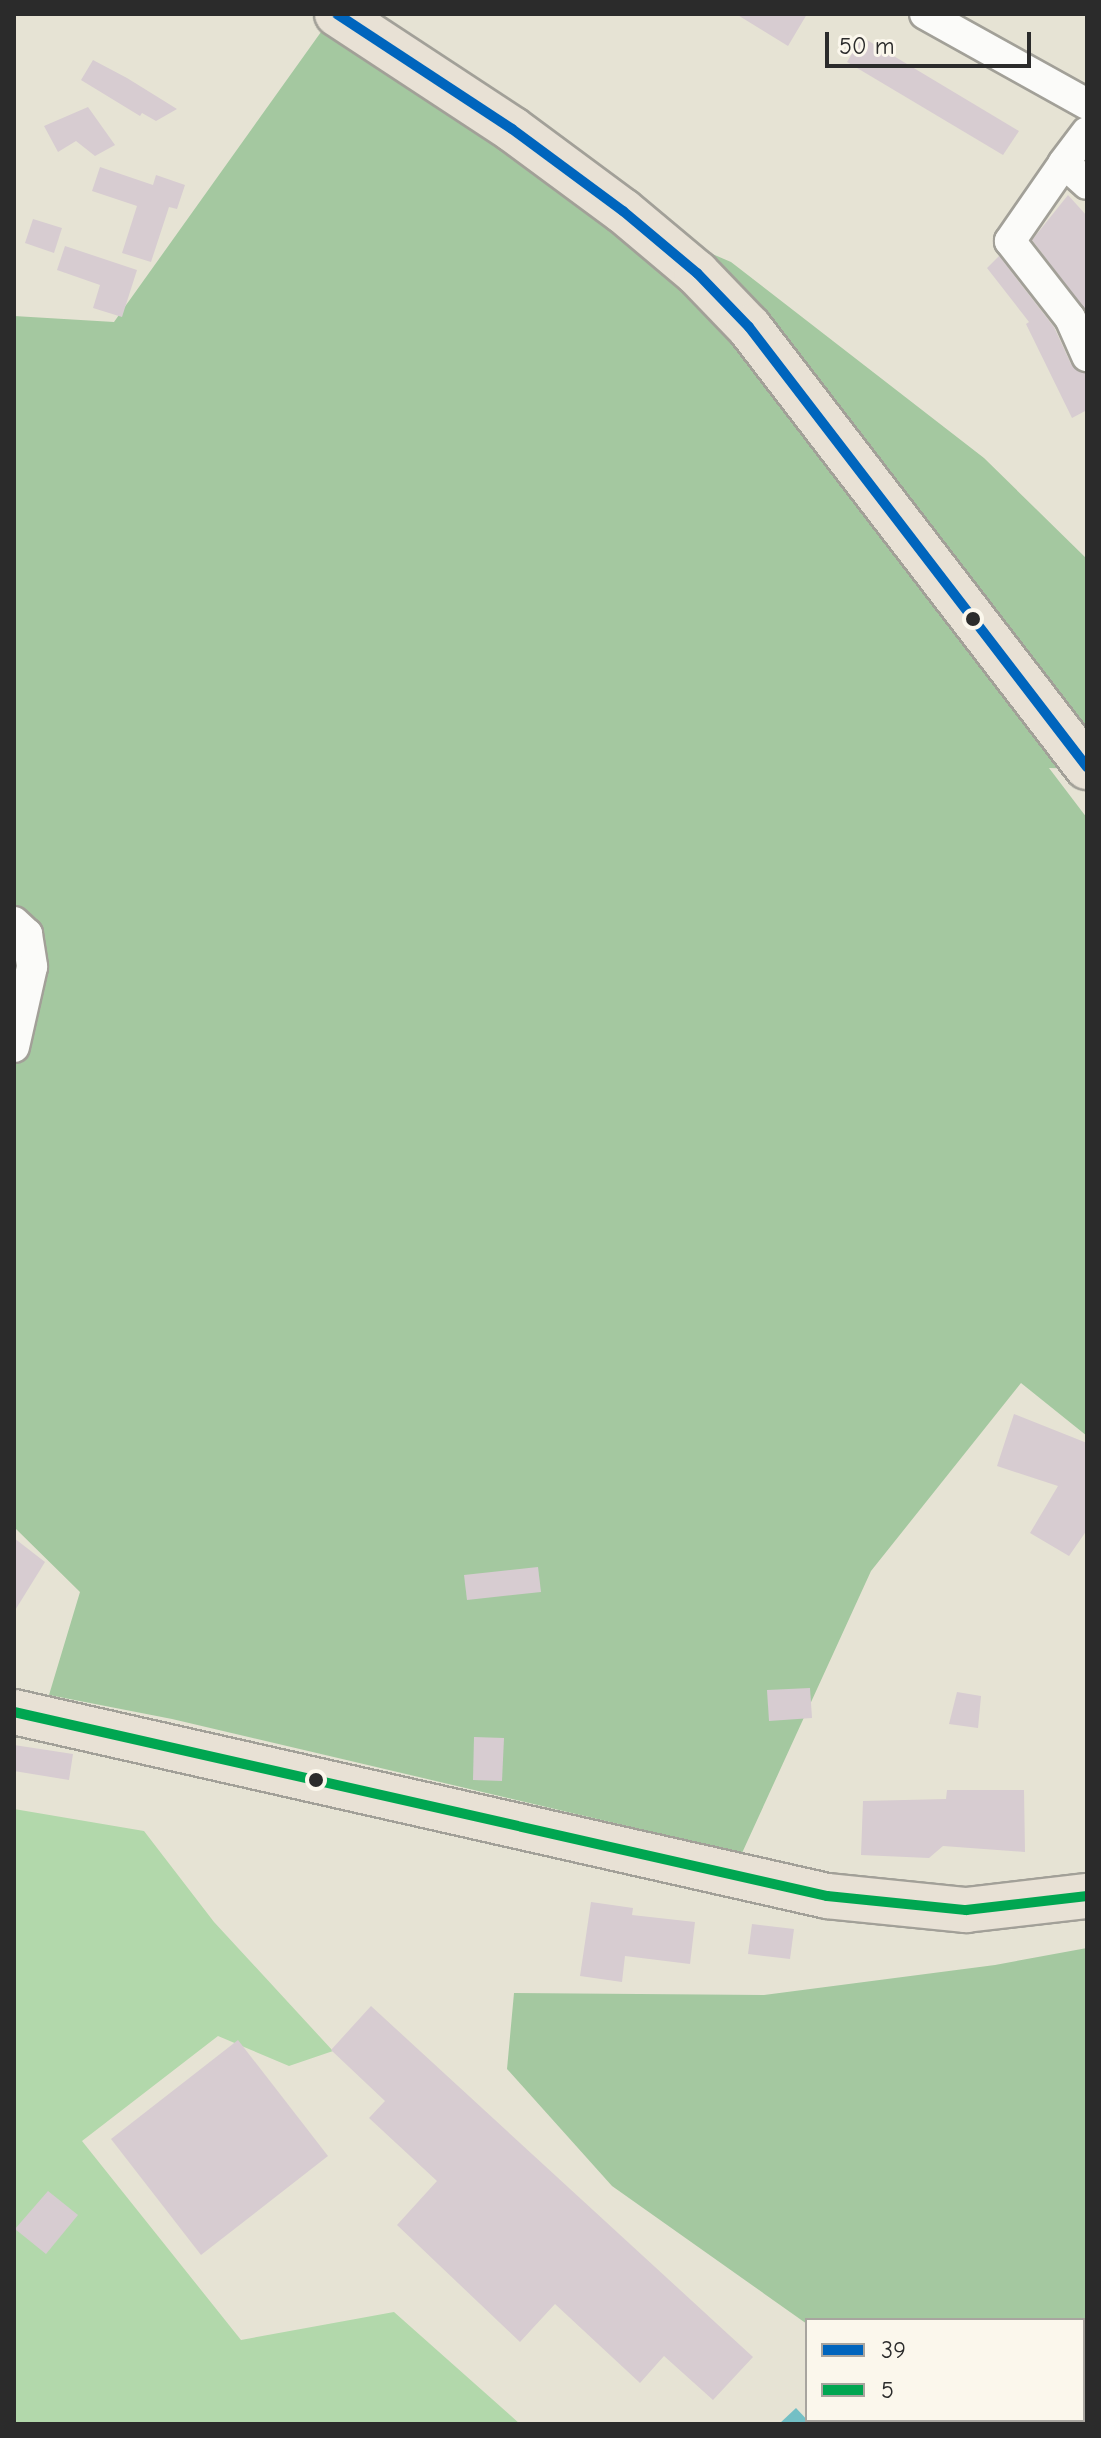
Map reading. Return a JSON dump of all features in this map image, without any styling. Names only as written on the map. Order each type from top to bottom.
[{"type":"highway","points":[[337,14],[512,129],[623,211],[697,273],[749,327],[1087,767]]},
{"type":"highway","points":[[14,1712],[827,1896],[966,1910],[1087,1896]]},
{"type":"street","points":[[925,14],[1087,104]]},
{"type":"street","points":[[1087,132],[1010,241],[1070,318],[1087,356]]},
{"type":"street","points":[[1064,163],[1087,184]]},
{"type":"street","points":[[14,922],[27,934],[32,967],[14,1047]]},
{"type":"green space","points":[[326,25],[549,184],[731,262],[984,458],[1087,559],[1087,769],[1049,768],[1087,818],[1087,1436],[1021,1383],[871,1571],[742,1853],[172,1719],[49,1695],[80,1592],[14,1527],[14,1079],[18,1029],[32,968],[14,940],[14,316],[114,322]]},
{"type":"green space","points":[[14,1809],[144,1831],[214,1922],[333,2051],[289,2066],[218,2036],[82,2141],[241,2340],[394,2312],[520,2424],[14,2424]]},
{"type":"green space","points":[[1087,1948],[1087,2424],[916,2422],[1085,2422],[1085,2318],[805,2318],[805,2323],[612,2186],[507,2069],[514,1993],[764,1995],[995,1965]]},
{"type":"water","points":[[796,2408],[805,2422],[811,2424],[779,2424]]},
{"type":"building","points":[[736,14],[807,14],[788,46]]},
{"type":"building","points":[[862,37],[1019,131],[1003,155],[847,62]]},
{"type":"building","points":[[93,60],[177,109],[156,121],[142,113],[140,116],[81,80]]},
{"type":"building","points":[[88,107],[115,145],[95,156],[76,141],[58,152],[44,126]]},
{"type":"building","points":[[100,167],[153,185],[156,175],[185,185],[177,209],[169,207],[151,262],[122,253],[137,206],[92,191]]},
{"type":"building","points":[[1068,195],[1087,216],[1087,312],[1032,240]]},
{"type":"building","points":[[33,219],[62,228],[54,253],[25,243]]},
{"type":"building","points":[[65,246],[137,270],[122,317],[93,308],[100,285],[57,270]]},
{"type":"building","points":[[999,256],[1054,327],[1071,364],[1087,374],[1087,410],[1072,418],[1026,324],[1029,322],[987,268]]},
{"type":"building","points":[[1014,1414],[1087,1443],[1087,1530],[1069,1556],[1030,1533],[1058,1486],[997,1466]]},
{"type":"building","points":[[14,1538],[45,1562],[14,1612]]},
{"type":"building","points":[[538,1567],[541,1592],[467,1600],[464,1575]]},
{"type":"building","points":[[810,1688],[812,1718],[769,1721],[767,1690]]},
{"type":"building","points":[[957,1692],[981,1696],[978,1728],[949,1724]]},
{"type":"building","points":[[474,1737],[504,1738],[502,1781],[473,1780]]},
{"type":"building","points":[[14,1745],[73,1754],[69,1780],[14,1771]]},
{"type":"building","points":[[947,1790],[1024,1790],[1025,1852],[943,1846],[929,1858],[861,1855],[863,1801],[946,1799]]},
{"type":"building","points":[[591,1902],[633,1908],[632,1915],[695,1922],[690,1964],[625,1956],[622,1982],[580,1976]]},
{"type":"building","points":[[752,1924],[794,1929],[790,1959],[748,1954]]},
{"type":"building","points":[[371,2006],[753,2357],[713,2400],[664,2356],[640,2383],[555,2304],[520,2342],[397,2225],[437,2181],[369,2118],[385,2101],[331,2050]]},
{"type":"building","points":[[238,2040],[328,2156],[201,2255],[111,2139]]},
{"type":"building","points":[[48,2191],[78,2215],[46,2254],[15,2229]]},
{"type":"transit line","name":"39","points":[[337,14],[512,129],[623,211],[697,273],[749,327],[1087,767]]},
{"type":"transit line","name":"5","points":[[14,1712],[827,1896],[966,1910],[1087,1896]]}]
